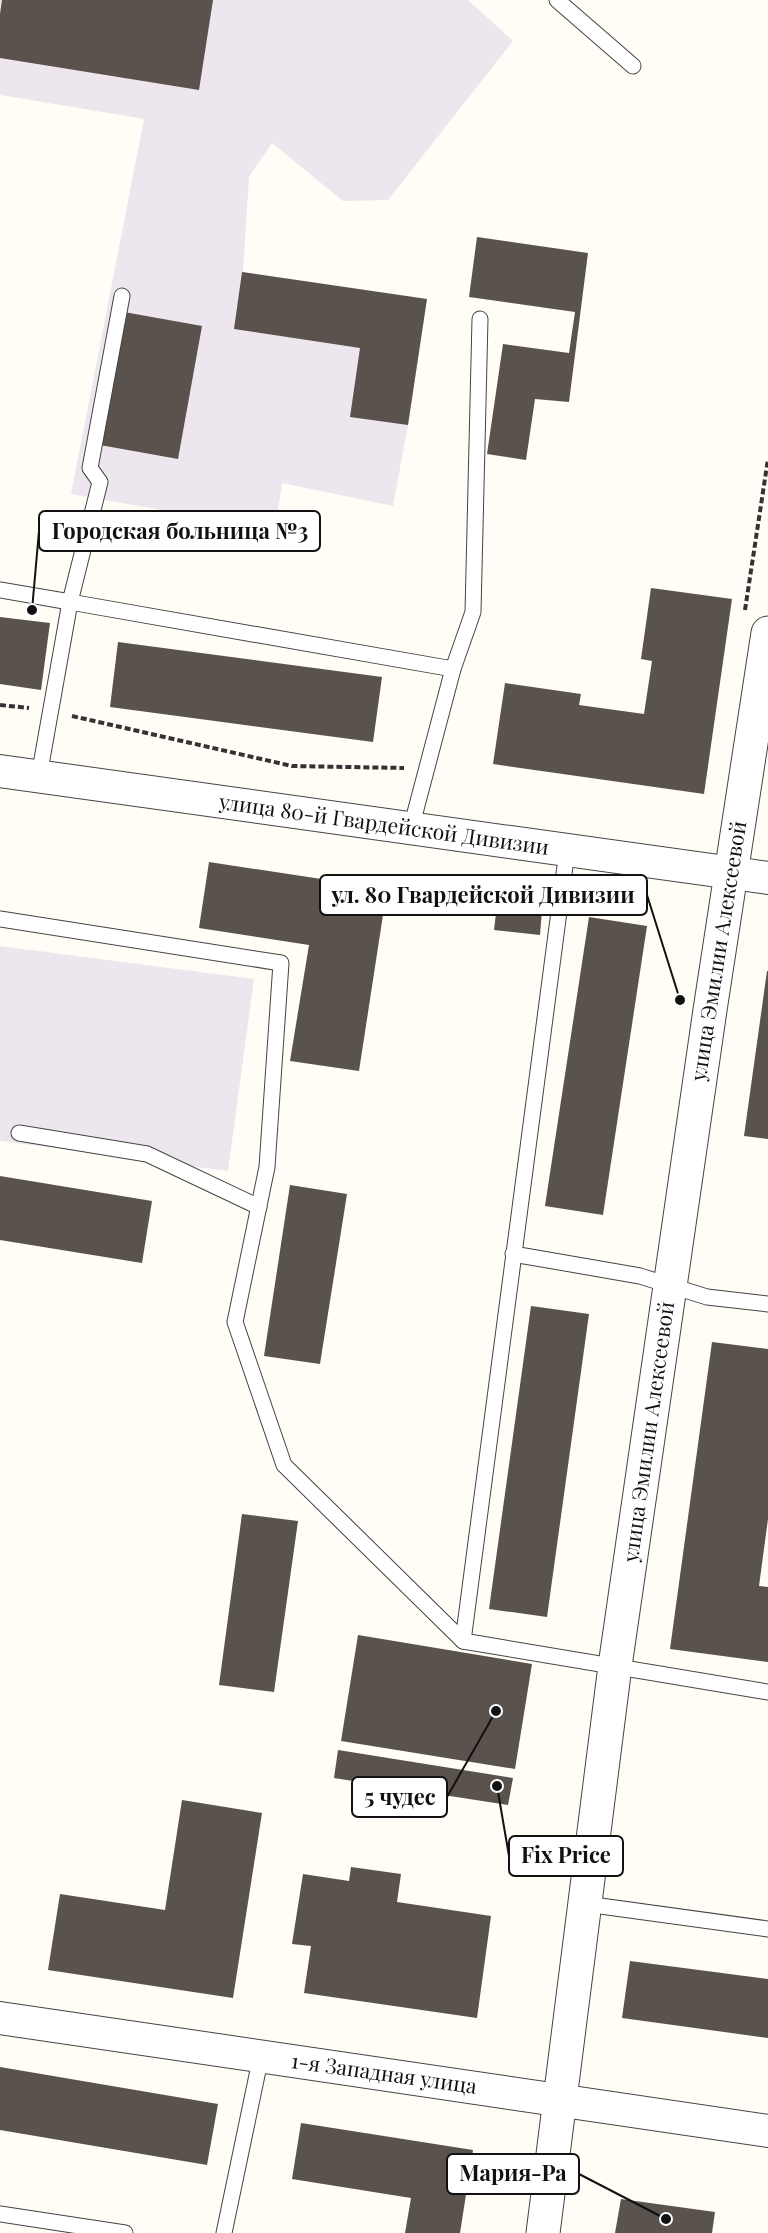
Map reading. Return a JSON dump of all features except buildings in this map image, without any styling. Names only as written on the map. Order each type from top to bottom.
[{"type":"street","name":"улица Эмилии Алексеевой","points":[[543,2233],[615,1666],[768,633]]},
{"type":"street","name":"улица 80-й Гвардейской Дивизии","points":[[0,771],[768,878]]},
{"type":"street","name":"1-я Западная улица","points":[[0,2018],[768,2131]]},
{"type":"lane","points":[[556,0],[633,66]]},
{"type":"lane","points":[[39,776],[70,602],[100,482],[90,468],[122,296]]},
{"type":"lane","points":[[411,828],[453,669],[473,612],[480,319]]},
{"type":"lane","points":[[0,590],[453,669]]},
{"type":"lane","points":[[463,1641],[567,851]]},
{"type":"lane","points":[[0,919],[281,963],[267,1167],[235,1322],[284,1465],[463,1641],[768,1692]]},
{"type":"lane","points":[[19,1133],[147,1154],[259,1207]]},
{"type":"lane","points":[[513,1254],[640,1276],[707,1298],[768,1305]]},
{"type":"lane","points":[[586,1904],[768,1929]]},
{"type":"lane","points":[[224,2233],[261,2056]]},
{"type":"lane","points":[[0,2214],[124,2233]]},
{"type":"path","points":[[0,705],[51,711],[292,766],[427,768]]},
{"type":"shaded area","points":[[0,0],[468,0],[513,41],[388,200],[343,201],[272,143],[249,177],[243,272],[427,299],[393,506],[282,483],[275,530],[71,494],[144,119],[0,95]]},
{"type":"shaded area","points":[[0,946],[254,979],[228,1171],[0,1141]]},
{"type":"place","name":"Городская больница №3","points":[[32,610]]},
{"type":"place","name":"ул. 80 Гвардейской Дивизии","points":[[680,1000]]},
{"type":"place","name":"5 чудес","points":[[496,1711]]},
{"type":"place","name":"Fix Price","points":[[497,1786]]},
{"type":"place","name":"Мария-Ра","points":[[666,2219]]}]
